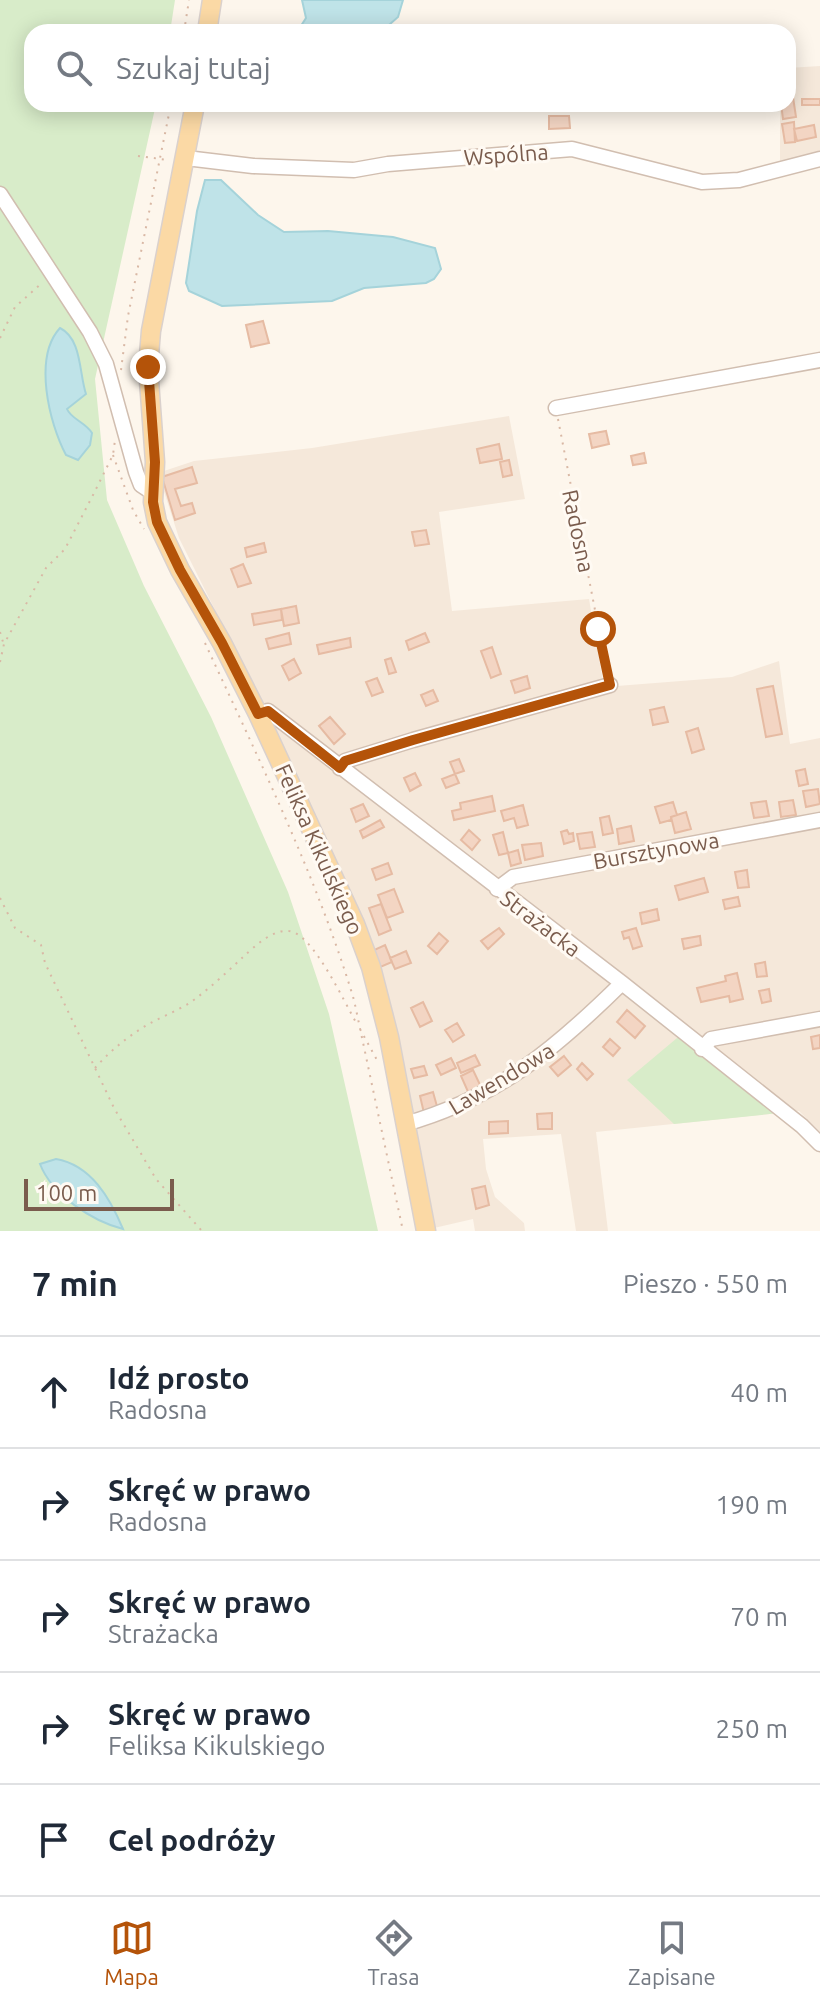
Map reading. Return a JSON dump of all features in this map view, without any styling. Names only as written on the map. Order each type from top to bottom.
[{"type":"main road","points":[[208,24],[212,0]]},
{"type":"main road","name":"Feliksa Kikulskiego","points":[[194,112],[150,343],[148,367],[155,462],[155,512],[168,547],[258,714],[344,899],[371,967],[389,1037],[426,1231]]},
{"type":"street","name":"Wspólna","points":[[186,158],[253,166],[354,170],[417,161],[572,149],[702,182],[739,180],[820,159]]},
{"type":"street","points":[[0,194],[90,332],[106,364],[141,485],[153,493]]},
{"type":"street","points":[[556,408],[820,360]]},
{"type":"street","points":[[340,768],[345,761],[413,740],[610,685]]},
{"type":"street","name":"Strażacka","points":[[258,714],[268,711],[622,983],[802,1126],[820,1144]]},
{"type":"street","name":"Bursztynowa","points":[[497,889],[513,877],[820,820]]},
{"type":"street","name":"Lawendowa","points":[[405,1124],[439,1115],[478,1097],[533,1064],[569,1035],[622,983]]},
{"type":"street","points":[[702,1049],[711,1039],[820,1019]]},
{"type":"path","points":[[185,24],[189,0]]},
{"type":"path","points":[[121,370],[128,316],[170,112]]},
{"type":"path","points":[[138,156],[161,159]]},
{"type":"path","points":[[0,338],[15,307],[32,290],[45,281],[59,283]]},
{"type":"path","name":"Radosna","points":[[556,408],[610,685]]},
{"type":"path","points":[[0,662],[4,644],[46,568],[65,549],[113,455],[133,510],[145,530]]},
{"type":"path","points":[[0,632],[4,644]]},
{"type":"path","points":[[203,640],[327,920],[354,1000],[403,1231]]},
{"type":"path","points":[[0,898],[15,928],[41,945],[45,963],[114,1108],[156,1179],[202,1231]]},
{"type":"path","points":[[95,1068],[111,1051],[144,1027],[190,1002],[226,974],[256,944],[289,930],[300,935],[311,946],[379,1063]]},
{"type":"shaded area","points":[[820,66],[820,152],[780,161],[780,112],[796,112],[796,68]]},
{"type":"shaded area","points":[[509,416],[525,499],[439,512],[452,611],[589,599],[604,687],[732,677],[779,661],[790,744],[820,738],[820,1132],[799,1111],[596,1132],[608,1231],[576,1231],[561,1134],[483,1139],[486,1169],[495,1197],[524,1223],[525,1231],[475,1231],[473,1219],[434,1228],[373,951],[239,658],[179,538],[158,473],[194,461],[312,448]]},
{"type":"green space","points":[[0,0],[175,0],[171,24],[24,24],[24,112],[154,112],[95,379],[107,500],[144,586],[211,717],[288,892],[329,1014],[378,1231],[0,1231]]},
{"type":"green space","points":[[683,1033],[780,1113],[674,1124],[627,1080]]},
{"type":"water","points":[[302,0],[403,0],[398,17],[390,24],[302,24],[306,18]]},
{"type":"water","points":[[205,180],[221,180],[258,215],[284,232],[328,231],[393,237],[435,248],[441,269],[434,279],[426,283],[364,288],[332,301],[222,306],[189,291],[186,283]]},
{"type":"water","points":[[60,328],[76,348],[86,394],[67,409],[92,433],[90,445],[78,460],[66,455],[60,442],[46,390],[47,356]]},
{"type":"water","points":[[56,1159],[79,1168],[98,1185],[123,1229],[86,1213],[63,1196],[40,1164]]},
{"type":"building","points":[[802,99],[820,99],[820,105],[802,105]]},
{"type":"building","points":[[782,112],[795,112],[796,117],[783,119]]},
{"type":"building","points":[[549,116],[569,116],[570,128],[549,129]]},
{"type":"building","points":[[794,122],[795,142],[785,143],[782,124]]},
{"type":"building","points":[[814,125],[816,137],[797,141],[794,129]]},
{"type":"building","points":[[263,321],[269,343],[251,347],[246,325]]},
{"type":"building","points":[[606,431],[609,444],[592,448],[589,434]]},
{"type":"building","points":[[499,444],[502,459],[480,463],[477,449]]},
{"type":"building","points":[[644,453],[646,463],[633,465],[631,456]]},
{"type":"building","points":[[509,460],[512,475],[503,477],[500,462]]},
{"type":"building","points":[[192,467],[197,483],[175,489],[181,506],[192,503],[195,513],[175,520],[162,477]]},
{"type":"building","points":[[426,530],[429,544],[415,546],[412,532]]},
{"type":"building","points":[[264,543],[266,552],[247,557],[245,548]]},
{"type":"building","points":[[243,564],[251,583],[238,587],[231,569]]},
{"type":"building","points":[[296,606],[299,623],[284,626],[281,609]]},
{"type":"building","points":[[281,609],[282,620],[254,625],[252,614]]},
{"type":"building","points":[[289,633],[291,644],[269,649],[266,639]]},
{"type":"building","points":[[425,633],[429,642],[409,650],[406,641]]},
{"type":"building","points":[[350,638],[351,647],[319,654],[317,645]]},
{"type":"building","points":[[492,647],[501,674],[491,678],[481,651]]},
{"type":"building","points":[[391,658],[396,672],[389,674],[385,660]]},
{"type":"building","points":[[294,659],[301,673],[289,680],[282,666]]},
{"type":"building","points":[[527,676],[530,688],[515,693],[511,681]]},
{"type":"building","points":[[377,678],[383,692],[372,696],[366,682]]},
{"type":"building","points":[[773,686],[782,734],[766,737],[757,689]]},
{"type":"building","points":[[433,690],[438,701],[426,706],[421,695]]},
{"type":"building","points":[[664,707],[668,722],[653,725],[650,710]]},
{"type":"building","points":[[330,717],[345,734],[334,744],[319,726]]},
{"type":"building","points":[[698,728],[704,749],[692,753],[686,732]]},
{"type":"building","points":[[459,759],[464,771],[455,774],[450,762]]},
{"type":"building","points":[[805,769],[808,784],[799,786],[796,771]]},
{"type":"building","points":[[415,773],[421,785],[410,791],[404,778]]},
{"type":"building","points":[[455,774],[459,783],[446,788],[442,779]]},
{"type":"building","points":[[818,789],[820,804],[806,807],[803,791]]},
{"type":"building","points":[[492,796],[495,811],[454,820],[452,811],[461,809],[460,803]]},
{"type":"building","points":[[793,800],[796,815],[781,817],[779,802]]},
{"type":"building","points":[[766,801],[769,816],[754,818],[751,803]]},
{"type":"building","points":[[673,802],[677,815],[660,823],[655,807]]},
{"type":"building","points":[[363,804],[369,816],[356,822],[351,809]]},
{"type":"building","points":[[523,805],[528,825],[517,828],[514,818],[504,821],[501,811]]},
{"type":"building","points":[[686,812],[691,829],[675,833],[671,817]]},
{"type":"building","points":[[609,816],[613,833],[603,835],[600,818]]},
{"type":"building","points":[[380,820],[384,827],[363,838],[360,831]]},
{"type":"building","points":[[631,826],[634,841],[619,844],[617,829]]},
{"type":"building","points":[[469,830],[480,840],[472,850],[461,840]]},
{"type":"building","points":[[567,830],[569,834],[573,833],[574,841],[564,844],[561,832]]},
{"type":"building","points":[[503,832],[508,853],[499,855],[493,835]]},
{"type":"building","points":[[592,832],[595,847],[580,849],[577,834]]},
{"type":"building","points":[[541,843],[543,856],[525,860],[522,845]]},
{"type":"building","points":[[518,850],[521,863],[511,866],[508,853]]},
{"type":"building","points":[[388,863],[392,874],[376,880],[372,869]]},
{"type":"building","points":[[747,870],[749,887],[738,888],[735,872]]},
{"type":"building","points":[[704,878],[708,892],[679,900],[675,886]]},
{"type":"building","points":[[394,889],[403,912],[387,918],[378,895]]},
{"type":"building","points":[[738,897],[740,906],[725,909],[723,900]]},
{"type":"building","points":[[381,904],[391,930],[379,935],[369,908]]},
{"type":"building","points":[[657,909],[659,920],[642,924],[640,913]]},
{"type":"building","points":[[499,928],[504,934],[488,949],[481,941]]},
{"type":"building","points":[[636,928],[642,946],[633,949],[629,937],[624,939],[622,932]]},
{"type":"building","points":[[439,933],[448,941],[437,954],[428,946]]},
{"type":"building","points":[[700,936],[701,945],[684,949],[682,939]]},
{"type":"building","points":[[385,945],[392,962],[378,968],[372,951]]},
{"type":"building","points":[[406,951],[411,963],[395,969],[390,958]]},
{"type":"building","points":[[765,962],[767,976],[757,977],[755,964]]},
{"type":"building","points":[[737,973],[743,999],[730,1002],[729,996],[701,1002],[697,988],[726,981],[725,976]]},
{"type":"building","points":[[769,989],[771,1001],[762,1003],[759,991]]},
{"type":"building","points":[[423,1002],[432,1021],[420,1027],[411,1008]]},
{"type":"building","points":[[627,1010],[645,1026],[635,1038],[617,1022]]},
{"type":"building","points":[[457,1023],[464,1035],[453,1042],[445,1030]]},
{"type":"building","points":[[820,1035],[820,1048],[813,1049],[811,1037]]},
{"type":"building","points":[[610,1039],[620,1048],[613,1056],[603,1047]]},
{"type":"building","points":[[475,1055],[480,1065],[461,1073],[457,1063]]},
{"type":"building","points":[[564,1056],[571,1065],[558,1076],[550,1067]]},
{"type":"building","points":[[451,1058],[456,1068],[441,1075],[436,1065]]},
{"type":"building","points":[[582,1063],[593,1074],[587,1080],[577,1069]]},
{"type":"building","points":[[424,1066],[427,1075],[414,1078],[411,1069]]},
{"type":"building","points":[[473,1070],[482,1089],[469,1094],[461,1076]]},
{"type":"building","points":[[433,1092],[438,1110],[424,1113],[420,1096]]},
{"type":"building","points":[[552,1113],[552,1129],[538,1129],[537,1114]]},
{"type":"building","points":[[508,1121],[508,1133],[489,1134],[489,1122]]},
{"type":"building","points":[[485,1186],[489,1205],[476,1209],[472,1189]]},
{"type":"route","points":[[148,367],[155,462],[153,502],[157,522],[168,547],[258,714],[268,711],[340,768],[345,761],[413,740],[610,685],[598,629]]}]
